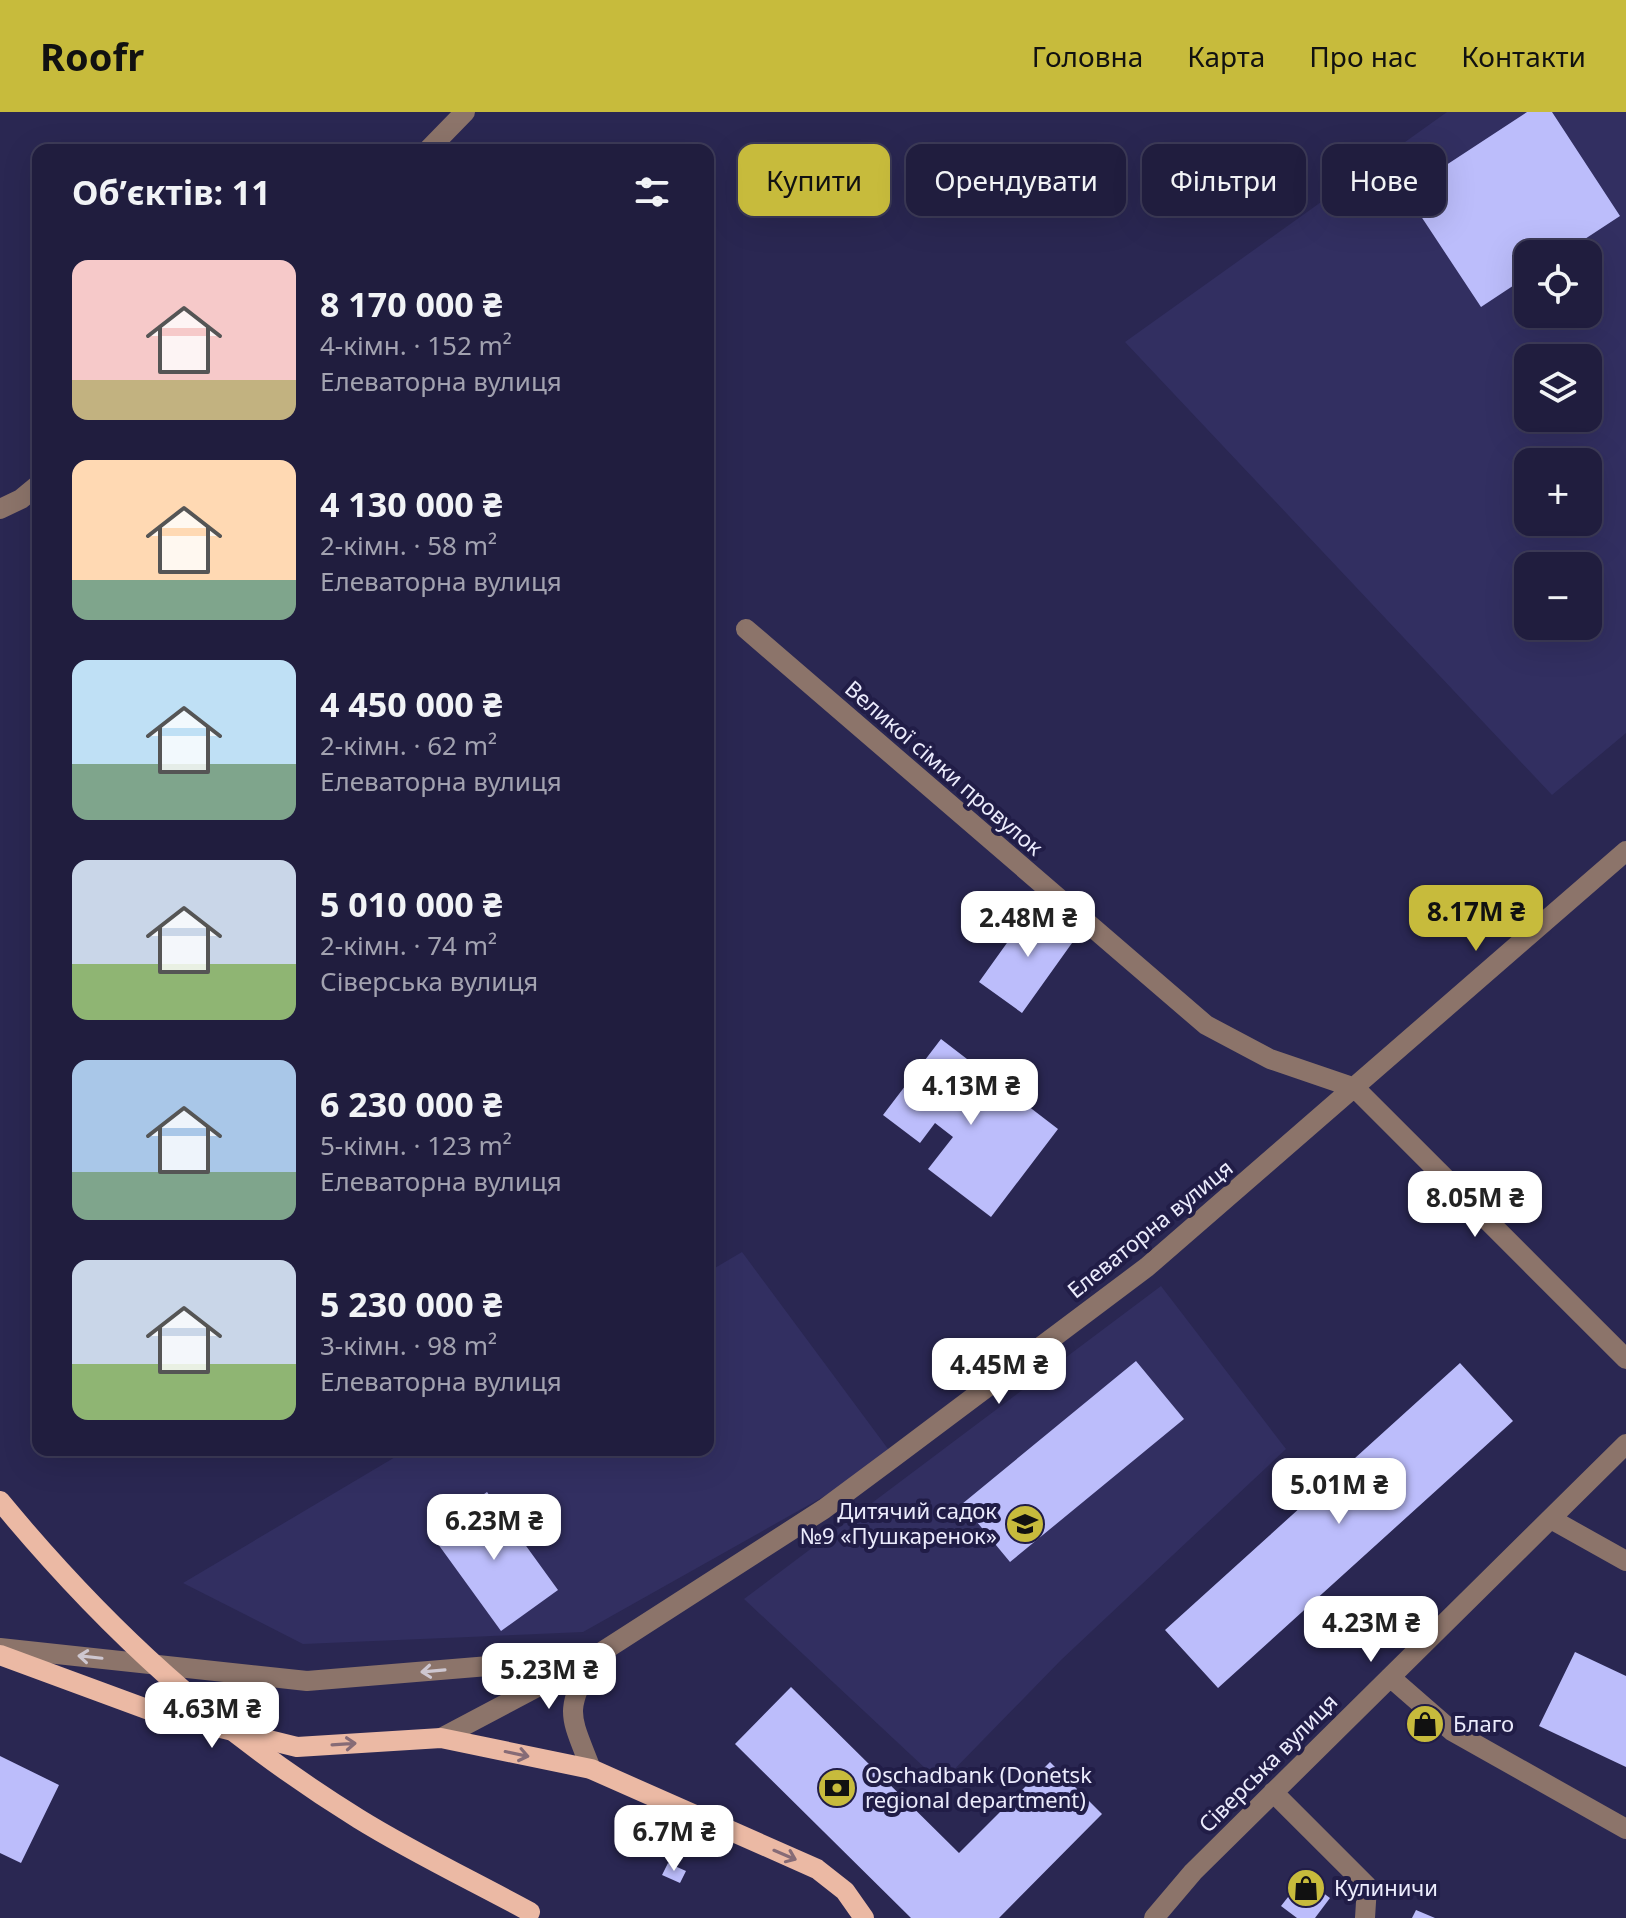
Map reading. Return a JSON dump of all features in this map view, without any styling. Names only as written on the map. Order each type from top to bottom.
[{"type":"main road","points":[[0,1501],[46,1557],[110,1624],[178,1687],[273,1762],[360,1820],[535,1915]]},
{"type":"main road","points":[[0,1655],[152,1711],[297,1747],[441,1738],[591,1769],[817,1869],[845,1891],[864,1918]]},
{"type":"street","points":[[434,144],[465,112]]},
{"type":"street","points":[[0,509],[32,490]]},
{"type":"street","name":"Великої сімки провулок","points":[[746,629],[1206,1025],[1270,1059],[1355,1088]]},
{"type":"street","name":"Елеваторна вулиця","points":[[441,1738],[594,1657],[824,1509],[894,1457],[1147,1267],[1626,851]]},
{"type":"street","points":[[1355,1088],[1626,1359]]},
{"type":"street","name":"Сіверська вулиця","points":[[1154,1918],[1193,1872],[1626,1444]]},
{"type":"street","points":[[1551,1519],[1626,1561]]},
{"type":"street","points":[[0,1648],[307,1681],[594,1657]]},
{"type":"street","points":[[591,1769],[571,1717],[575,1692],[594,1657]]},
{"type":"street","points":[[1390,1677],[1452,1731],[1626,1829]]},
{"type":"street","points":[[1273,1792],[1367,1886],[1365,1918]]},
{"type":"shaded area","points":[[1447,112],[1626,112],[1626,733],[1552,795],[1125,342],[1301,216],[1306,216],[1306,213],[1322,201],[1322,216],[1446,216],[1446,144],[1402,144]]},
{"type":"shaded area","points":[[742,1252],[894,1457],[583,1632],[303,1644],[183,1583],[397,1456],[714,1456],[714,1268]]},
{"type":"shaded area","name":"Дитячий садок №9 «Пушкаренок»","points":[[1161,1286],[1286,1449],[1061,1660],[941,1783],[744,1599]]},
{"type":"building","points":[[1527,112],[1552,112],[1620,216],[1583,240],[1514,240],[1514,285],[1481,307],[1421,216],[1446,216],[1446,165]]},
{"type":"building","points":[[1034,905],[1077,936],[1022,1013],[979,982]]},
{"type":"building","points":[[941,1039],[1058,1129],[991,1217],[928,1169],[953,1137],[935,1123],[920,1143],[883,1115]]},
{"type":"building","points":[[1136,1361],[1184,1419],[1010,1562],[962,1504]]},
{"type":"building","points":[[1460,1363],[1513,1421],[1218,1688],[1165,1630]]},
{"type":"building","points":[[487,1492],[558,1590],[501,1631],[430,1533]]},
{"type":"building","points":[[1575,1652],[1626,1676],[1626,1767],[1539,1726]]},
{"type":"building","name":"Oschadbank (Donetsk regional department)","points":[[791,1687],[959,1853],[1050,1762],[1102,1814],[999,1918],[911,1918],[735,1744]]},
{"type":"building","points":[[0,1756],[59,1785],[21,1863],[0,1853]]},
{"type":"building","points":[[668,1863],[686,1871],[680,1883],[662,1875]]},
{"type":"building","name":"Кулиничи","points":[[1303,1878],[1330,1898],[1315,1918],[1297,1918],[1281,1906]]},
{"type":"building","points":[[1416,1910],[1435,1918],[1412,1918]]},
{"type":"place","name":"Дитячий садок №9 «Пушкаренок»","points":[[1025,1524]]},
{"type":"place","name":"Благо","points":[[1425,1724]]},
{"type":"place","name":"Oschadbank (Donetsk regional department)","points":[[837,1788]]},
{"type":"place","name":"Кулиничи","points":[[1306,1888]]}]
